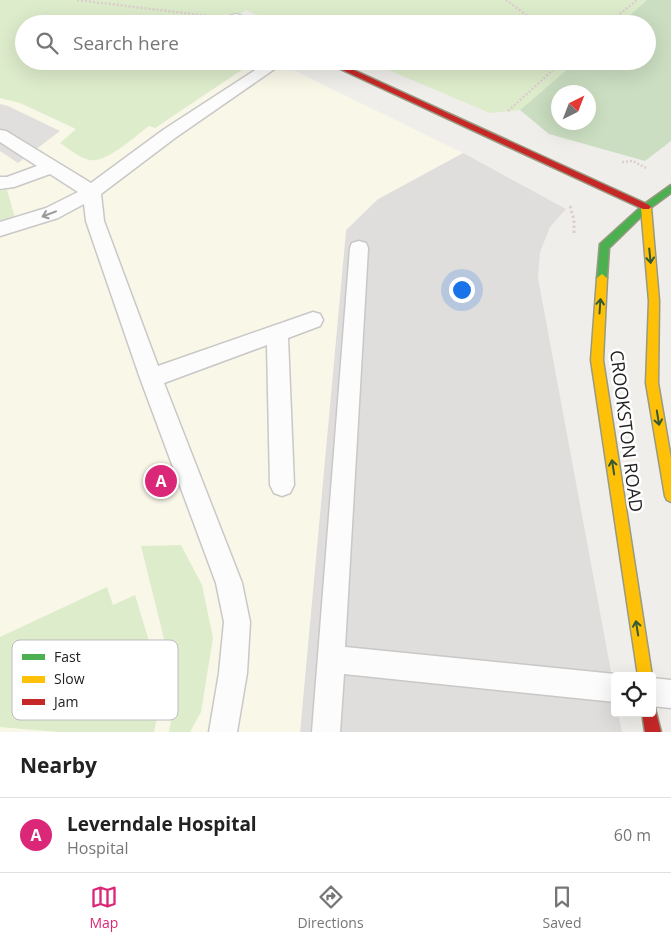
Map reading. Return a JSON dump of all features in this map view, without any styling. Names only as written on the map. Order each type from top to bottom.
[{"type":"main road","points":[[347,70],[646,207]]},
{"type":"main road","name":"CROOKSTON ROAD","points":[[644,672],[597,360],[604,247],[646,207],[671,188]]},
{"type":"main road","name":"CROOKSTON ROAD","points":[[646,207],[654,301],[652,383],[671,496]]},
{"type":"main road","points":[[651,717],[653,732]]},
{"type":"lane","points":[[0,229],[52,213],[92,192],[169,134],[265,70]]},
{"type":"lane","points":[[0,135],[92,192]]},
{"type":"lane","points":[[0,183],[8,183],[52,167]]},
{"type":"lane","points":[[92,192],[95,221],[151,378],[229,583],[237,622],[234,673],[223,732]]},
{"type":"lane","points":[[326,732],[359,248]]},
{"type":"lane","points":[[151,378],[313,320]]},
{"type":"lane","points":[[278,332],[282,485]]},
{"type":"lane","points":[[332,658],[611,688]]},
{"type":"lane","points":[[656,692],[671,694]]},
{"type":"path","points":[[77,0],[190,15]]},
{"type":"path","points":[[506,0],[526,15]]},
{"type":"path","points":[[618,15],[637,0]]},
{"type":"path","points":[[484,133],[553,70]]},
{"type":"shaded area","points":[[0,66],[155,128],[242,70],[295,71],[463,153],[378,199],[346,230],[300,732],[0,732]]},
{"type":"shaded area","points":[[0,104],[60,131],[18,163],[0,151]]},
{"type":"shaded area","points":[[463,153],[566,209],[550,227],[540,252],[538,278],[611,672],[611,717],[619,717],[622,732],[300,732],[346,230],[378,199]]},
{"type":"green space","points":[[0,0],[647,0],[630,15],[257,15],[246,10],[238,15],[15,15],[15,70],[242,70],[155,128],[149,126],[110,155],[93,160],[79,156],[60,143],[76,129],[20,103],[0,98]]},
{"type":"green space","points":[[647,0],[671,0],[671,141],[645,161],[549,134],[520,110],[567,70],[656,70],[656,15],[630,15]]},
{"type":"green space","points":[[388,70],[567,70],[520,110],[490,113]]},
{"type":"green space","points":[[7,190],[15,218],[0,222],[0,191]]},
{"type":"green space","points":[[181,545],[202,585],[213,638],[201,712],[190,732],[169,732],[171,720],[178,720],[178,640],[164,640],[141,546]]},
{"type":"green space","points":[[107,587],[113,605],[135,595],[149,640],[12,640],[12,720],[156,720],[154,732],[60,732],[0,727],[0,637]]},
{"type":"traffic: fast","points":[[602,278],[604,247],[646,207],[671,188]]},
{"type":"traffic: slow","points":[[646,207],[654,301],[652,383],[671,496]]},
{"type":"traffic: slow","points":[[602,278],[597,360],[644,672]]},
{"type":"traffic: jam","points":[[347,70],[646,207]]},
{"type":"traffic: jam","points":[[651,717],[653,732]]},
{"type":"place","name":"Leverndale Hospital","points":[[161,481]]}]
